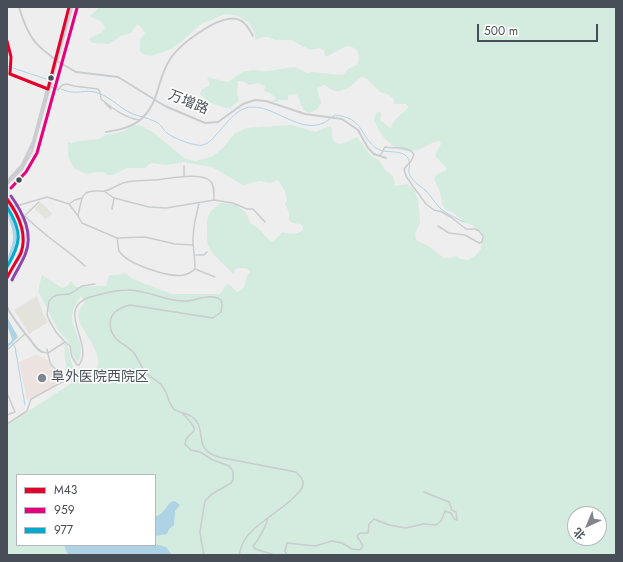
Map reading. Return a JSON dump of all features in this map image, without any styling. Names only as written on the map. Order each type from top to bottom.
[{"type":"main road","points":[[7,183],[22,165],[31,149],[49,88],[70,7]]},
{"type":"main road","points":[[7,201],[17,214]]},
{"type":"main road","points":[[7,201],[17,214]]},
{"type":"street","name":"万增路","points":[[19,7],[27,29],[38,45],[53,58],[76,72],[118,77],[154,100],[186,116],[205,123],[218,122],[243,104],[255,100],[266,101],[306,114],[342,118],[358,130],[374,154],[381,155],[386,158]]},
{"type":"street","points":[[106,132],[125,128],[140,120],[146,114],[152,106],[168,61],[188,41],[200,33],[218,22],[232,19],[246,25],[253,36]]},
{"type":"street","points":[[7,41],[12,54],[11,70],[8,74],[58,90],[67,84],[98,89],[101,93],[100,96],[111,109]]},
{"type":"street","points":[[103,100],[126,116],[132,119],[140,120]]},
{"type":"street","points":[[381,155],[385,148],[409,149],[414,155],[404,169],[406,176],[426,204],[434,210],[442,212],[452,218],[466,229],[475,229],[479,231],[482,236],[482,242],[479,243],[465,235],[449,233],[438,226]]},
{"type":"street","points":[[184,166],[184,177]]},
{"type":"street","points":[[78,216],[82,198],[87,192],[93,190],[104,191],[125,182],[200,177],[211,181],[214,188],[214,200]]},
{"type":"street","points":[[104,191],[114,198],[142,206],[157,208],[214,200],[233,203],[248,209],[253,209],[266,222]]},
{"type":"street","points":[[12,207],[48,197],[69,204],[80,221],[84,224],[117,238],[145,237],[175,244],[193,245]]},
{"type":"street","points":[[69,204],[82,198]]},
{"type":"street","points":[[112,209],[114,198]]},
{"type":"street","points":[[20,220],[38,202]]},
{"type":"street","points":[[195,269],[193,245],[194,223],[199,203]]},
{"type":"street","points":[[7,278],[23,247],[24,235],[17,214]]},
{"type":"street","points":[[24,216],[43,234],[74,256],[85,266]]},
{"type":"street","points":[[117,238],[119,251],[133,262],[171,275],[184,275],[195,269]]},
{"type":"street","points":[[195,255],[204,255],[207,252]]},
{"type":"street","points":[[195,269],[215,278]]},
{"type":"street","points":[[95,284],[82,286],[70,294],[57,295],[49,301],[47,314],[49,320],[56,332],[70,346],[72,357],[77,365],[81,363],[83,350],[82,341],[75,321],[75,313],[85,298],[127,290],[140,290],[173,300],[184,301],[214,297],[221,300],[221,312],[212,318],[130,305],[121,307],[113,314],[110,323],[111,332],[116,339],[134,353],[148,374],[159,382],[165,389],[170,404],[182,413],[192,416],[198,424],[203,446],[208,453],[214,457],[296,472],[301,477],[303,481],[299,492],[251,531],[242,545],[239,555]]},
{"type":"street","points":[[7,307],[14,321],[38,350],[47,352],[57,348],[65,342]]},
{"type":"street","points":[[7,350],[25,334]]},
{"type":"street","points":[[7,424],[27,411],[31,399],[64,381],[64,379],[50,363],[47,349]]},
{"type":"street","points":[[7,393],[15,412],[7,415]]},
{"type":"street","points":[[182,413],[194,425],[194,430],[186,440],[185,444],[191,450],[200,452],[213,460],[229,466],[233,471],[233,480],[212,494],[205,501],[200,531],[204,555]]},
{"type":"street","points":[[287,555],[285,551],[287,543],[315,546],[332,541],[342,543],[352,549],[360,550],[362,546],[357,536],[360,533],[368,532],[369,524],[374,519],[406,528],[423,524],[436,525],[441,521],[445,511],[451,513],[454,519],[457,520],[456,512],[452,510],[449,502],[424,492]]},
{"type":"street","points":[[269,517],[266,525],[253,546],[255,549],[275,555]]},
{"type":"shaded area","points":[[41,202],[52,214],[46,219],[34,209]]},
{"type":"shaded area","points":[[37,296],[44,316],[48,322],[29,334],[14,310]]},
{"type":"shaded area","name":"阜外医院西院区","points":[[35,355],[45,358],[63,380],[27,400],[19,362]]},
{"type":"green space","points":[[100,7],[616,7],[616,555],[7,555],[7,425],[72,383],[65,369],[67,366],[65,360],[64,343],[68,347],[72,364],[82,378],[90,375],[98,367],[97,353],[79,319],[79,312],[85,302],[81,296],[73,311],[72,317],[81,348],[78,363],[73,356],[69,342],[58,330],[38,291],[42,275],[62,288],[67,286],[71,281],[76,287],[106,286],[109,275],[125,273],[133,279],[171,294],[220,294],[227,284],[237,292],[244,288],[247,275],[250,271],[245,268],[241,268],[236,269],[233,274],[210,249],[207,240],[207,222],[210,212],[213,209],[221,203],[235,204],[247,215],[250,223],[258,228],[271,242],[273,242],[282,232],[293,234],[303,230],[301,224],[292,223],[289,221],[289,213],[285,203],[287,201],[285,191],[278,180],[270,183],[260,181],[243,185],[212,167],[183,162],[166,165],[152,163],[146,168],[127,168],[113,175],[108,175],[104,172],[88,174],[74,168],[68,155],[68,142],[72,143],[100,139],[105,135],[122,132],[135,125],[140,125],[154,133],[184,158],[197,161],[213,156],[225,146],[234,134],[246,128],[292,125],[315,132],[330,126],[332,136],[336,143],[339,144],[347,142],[357,137],[371,156],[379,160],[385,170],[393,176],[395,186],[407,184],[414,189],[418,200],[420,223],[415,234],[416,239],[419,242],[427,245],[444,258],[456,256],[460,259],[467,260],[474,257],[481,249],[482,236],[480,231],[472,225],[464,222],[453,212],[446,210],[442,204],[440,192],[434,179],[436,175],[446,170],[446,167],[435,154],[441,144],[440,141],[413,151],[399,149],[388,142],[374,119],[377,112],[380,112],[381,114],[380,120],[391,129],[396,119],[409,107],[406,104],[394,104],[393,98],[380,92],[366,78],[362,77],[349,87],[340,91],[330,89],[325,85],[317,88],[321,103],[313,112],[306,112],[304,110],[296,94],[288,95],[288,100],[271,102],[276,98],[270,93],[264,91],[265,86],[258,83],[249,85],[242,81],[238,81],[237,95],[239,101],[230,108],[208,102],[200,94],[202,89],[210,85],[207,77],[227,82],[242,72],[253,70],[266,71],[295,67],[308,73],[312,72],[343,75],[348,69],[358,64],[359,57],[357,51],[353,47],[346,46],[328,56],[325,56],[325,51],[319,48],[310,50],[291,40],[276,40],[264,37],[255,40],[254,31],[248,22],[236,15],[225,14],[201,24],[181,42],[169,50],[151,56],[140,52],[140,40],[145,33],[137,24],[131,33],[121,36],[109,44],[92,43],[89,39],[102,32],[105,28],[100,21],[90,16]]},
{"type":"water","points":[[7,210],[14,222],[17,232],[17,242],[7,265],[13,237]]},
{"type":"water","points":[[7,317],[18,337],[7,348],[7,344],[11,342],[12,339],[7,325]]},
{"type":"water","points":[[173,501],[180,505],[175,511],[174,525],[169,529],[167,534],[156,536],[156,516],[164,511],[168,504]]},
{"type":"water","points":[[156,544],[166,547],[172,555],[72,555],[67,553],[64,546],[156,546]]},
{"type":"waterway","points":[[7,66],[46,79]]},
{"type":"waterway","points":[[54,86],[58,88]]},
{"type":"waterway","points":[[61,89],[71,92],[88,91],[99,93],[128,112],[160,124],[167,133],[174,137],[184,142],[199,145],[209,142],[231,118],[245,108],[262,108],[301,124],[311,126],[321,124],[330,119]]},
{"type":"waterway","points":[[332,117],[335,115],[344,117],[356,123],[366,138],[376,148],[405,155],[409,160],[409,173],[412,179],[426,191],[442,210],[464,222]]},
{"type":"waterway","points":[[11,342],[15,347],[25,405]]},
{"type":"transit line","name":"M43","points":[[7,41],[11,57],[10,74],[48,89],[69,7]]},
{"type":"transit line","name":"959","points":[[11,188],[26,172],[37,153],[77,8]]},
{"type":"transit line","points":[[11,196],[20,209],[28,232],[25,255],[12,280]]},
{"type":"transit line","name":"M43","points":[[7,199],[15,211],[23,231],[23,246],[21,253],[7,278]]},
{"type":"transit line","name":"977","points":[[7,207],[18,231],[15,251],[7,267]]},
{"type":"place","name":"阜外医院西院区","points":[[42,378]]}]
